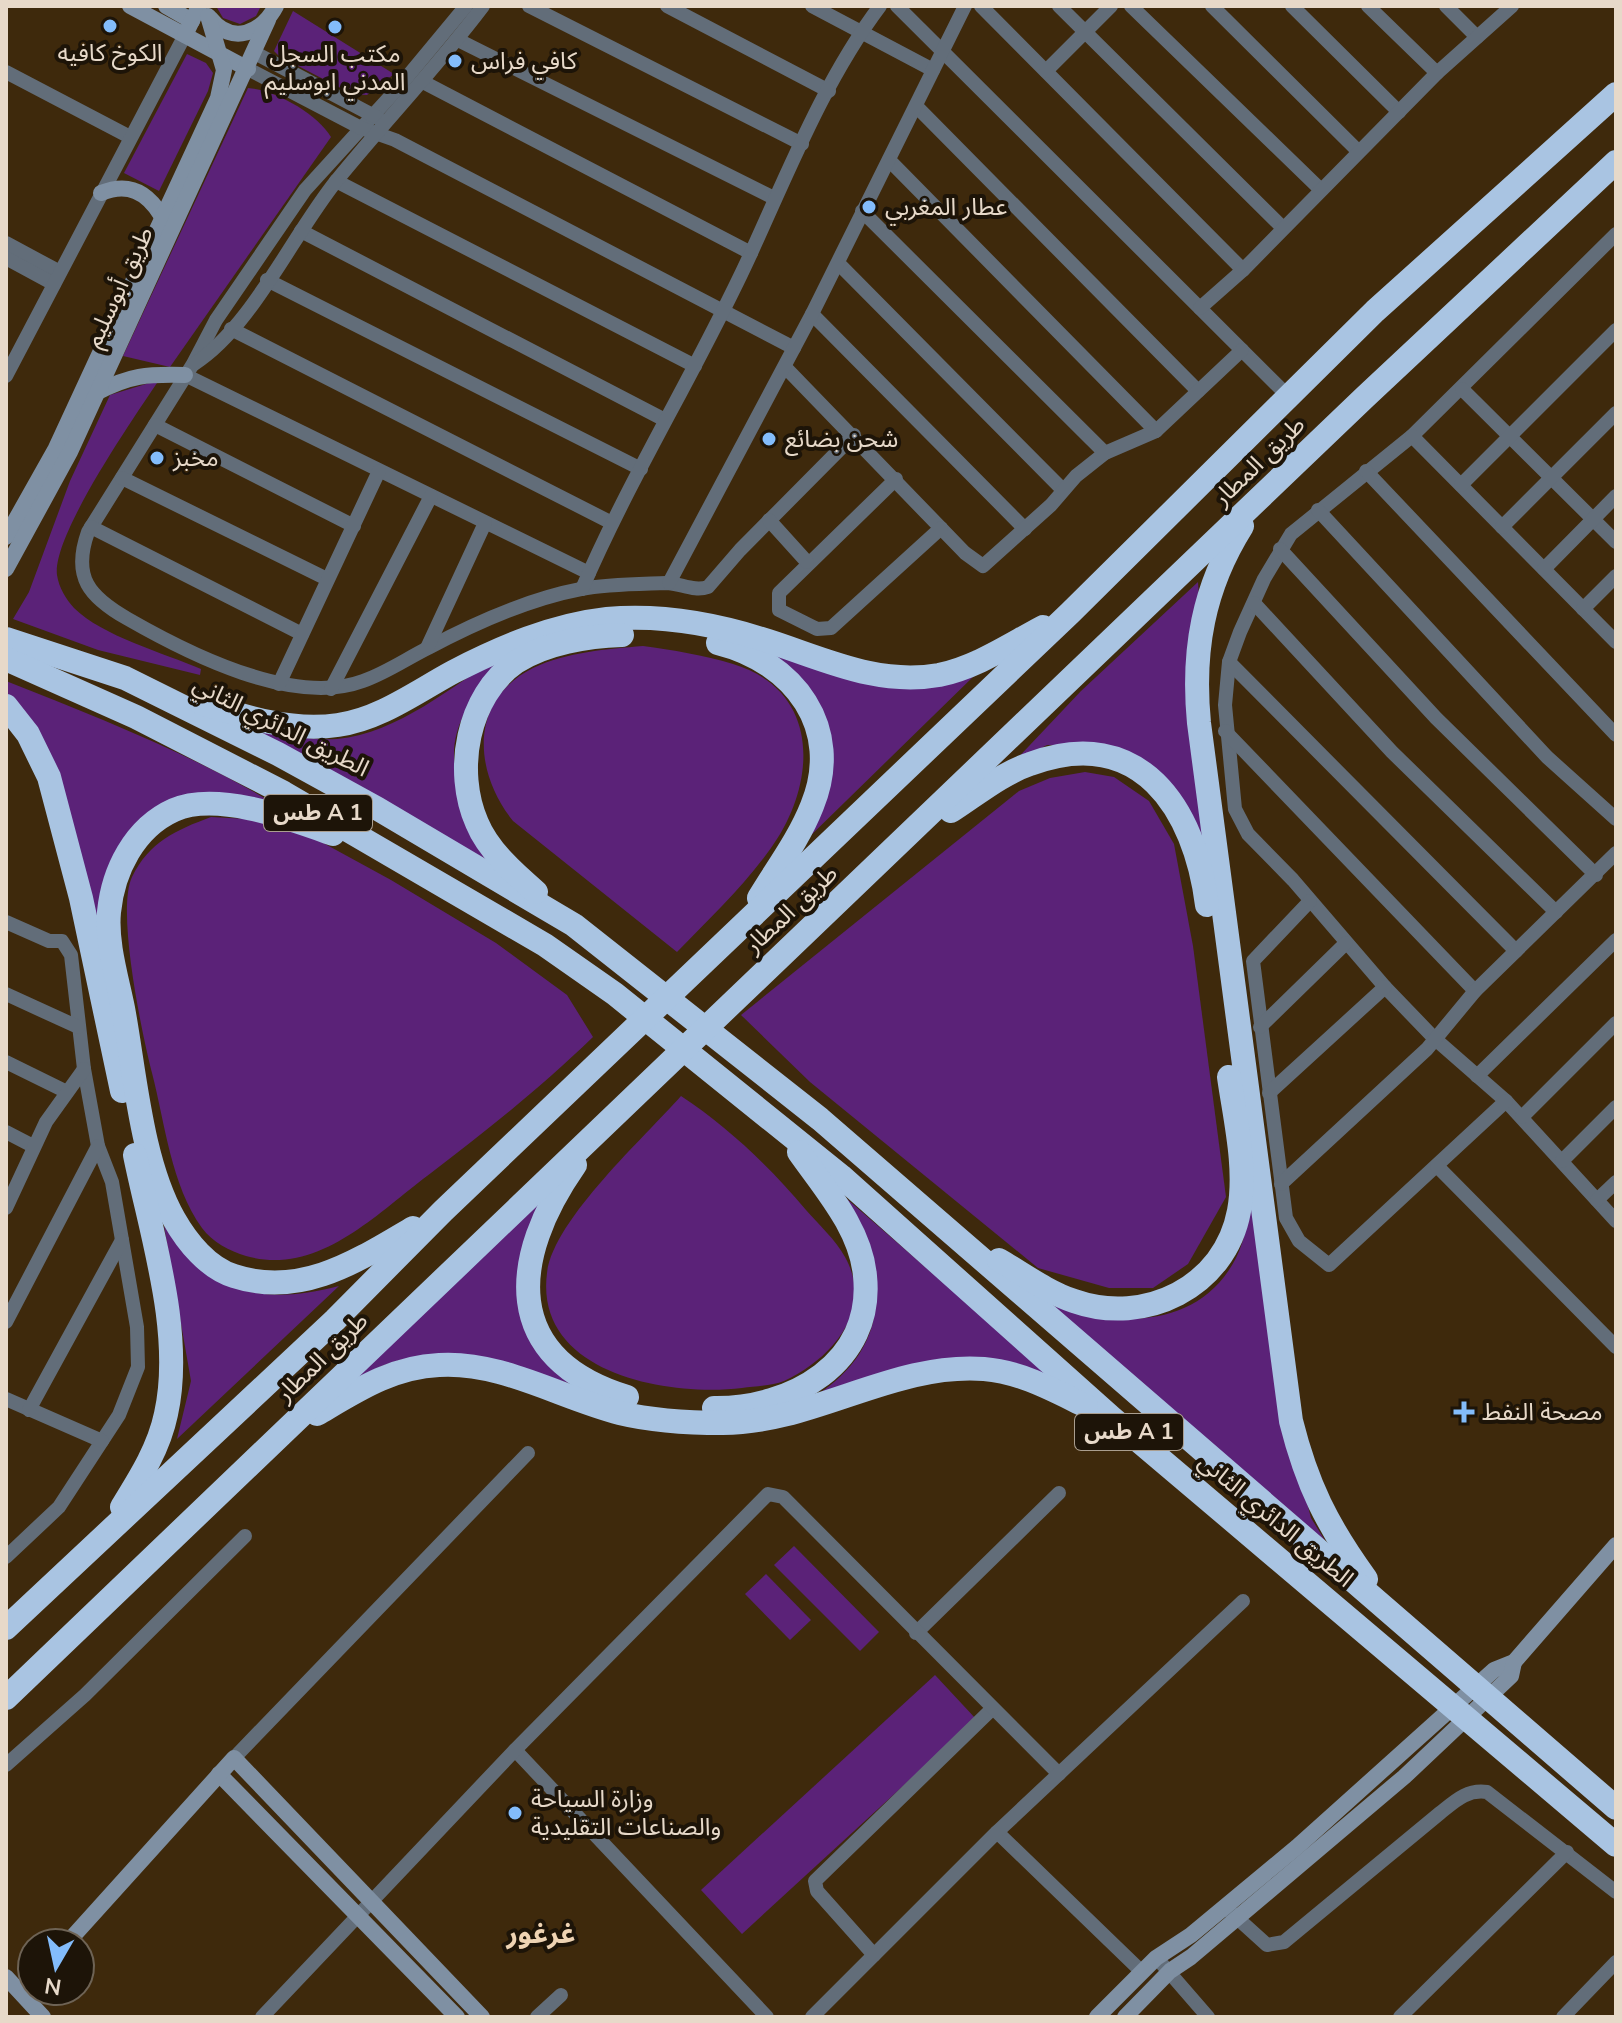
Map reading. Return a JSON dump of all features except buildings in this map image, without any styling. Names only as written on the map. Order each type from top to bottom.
[{"type":"highway","name":"طريق المطار","points":[[6,1628],[335,1320],[443,1211],[1070,613],[1375,311],[1616,94]]},
{"type":"highway","name":"طريق المطار","points":[[6,1698],[1261,497],[1616,162]]},
{"type":"highway","points":[[1261,497],[1226,554],[1206,602],[1197,642],[1195,680],[1199,723],[1291,1421],[1316,1503],[1334,1535],[1389,1610]]},
{"type":"highway","points":[[125,678],[258,720],[324,727],[364,719],[502,649],[585,622],[679,619],[769,641],[865,673],[905,678],[941,674],[980,661],[1070,613]]},
{"type":"highway","points":[[574,925],[516,873],[477,825],[464,757],[469,736],[488,695],[515,663],[578,640],[652,633],[697,637],[762,659],[795,686],[818,731],[820,780],[813,805],[740,928]]},
{"type":"highway","name":"الطريق الدائري الثاني","points":[[6,639],[125,678],[378,809],[574,925],[636,971],[949,1230],[1156,1413],[1616,1808]]},
{"type":"highway","name":"طس A 1","points":[[6,659],[191,744],[284,793],[379,850]]},
{"type":"highway","points":[[6,706],[28,734],[49,777],[65,835],[169,1322],[172,1379],[166,1415],[142,1475],[104,1536]]},
{"type":"highway","points":[[908,838],[999,779],[1029,764],[1061,755],[1111,757],[1131,765],[1156,783],[1176,804],[1199,858],[1239,1152],[1239,1211],[1232,1233],[1216,1264],[1196,1284],[1170,1300],[1139,1307],[1103,1307],[1075,1302],[949,1230]]},
{"type":"highway","points":[[379,850],[300,823],[236,807],[203,804],[175,809],[151,824],[136,841],[115,879],[109,915],[115,967],[156,1175],[173,1218],[198,1254],[231,1275],[268,1284],[304,1282],[351,1265],[443,1211]]},
{"type":"highway","name":"الطريق الدائري الثاني","points":[[379,850],[545,945],[615,994],[781,1127],[1113,1419],[1616,1845]]},
{"type":"highway","points":[[601,1127],[562,1184],[530,1252],[526,1277],[534,1328],[550,1353],[596,1388],[639,1401],[720,1408],[789,1396],[818,1380],[847,1350],[859,1329],[864,1310],[865,1275],[856,1242],[844,1216],[781,1127]]},
{"type":"highway","points":[[280,1436],[375,1381],[413,1367],[441,1364],[496,1372],[620,1413],[656,1419],[722,1423],[786,1416],[921,1375],[983,1369],[1038,1383],[1113,1419]]},
{"type":"street","points":[[130,6],[198,17],[221,55],[361,128],[382,130]]},
{"type":"street","points":[[166,6],[198,17],[229,33],[241,34],[254,31],[272,13]]},
{"type":"street","points":[[466,6],[305,190],[216,320],[189,370],[91,527],[80,563],[82,576],[110,609],[231,668],[279,684],[331,689],[362,682],[504,613],[582,589],[669,583],[708,587],[769,520],[854,435]]},
{"type":"street","points":[[189,370],[231,329],[336,181],[423,82],[483,6]]},
{"type":"street","points":[[529,6],[802,144]]},
{"type":"street","points":[[667,6],[829,91]]},
{"type":"street","points":[[812,6],[933,70]]},
{"type":"street","points":[[582,589],[612,523],[751,253],[774,198],[861,31],[880,6]]},
{"type":"street","points":[[897,6],[944,49],[1290,398]]},
{"type":"street","points":[[669,583],[785,367],[965,6]]},
{"type":"street","points":[[981,6],[1243,270]]},
{"type":"street","points":[[1059,6],[1283,228]]},
{"type":"street","points":[[1046,71],[1111,6]]},
{"type":"street","points":[[1131,6],[1320,189]]},
{"type":"street","points":[[1212,6],[1358,151]]},
{"type":"street","points":[[1292,6],[1399,112]]},
{"type":"street","points":[[1368,6],[1437,73]]},
{"type":"street","points":[[1446,6],[1477,37]]},
{"type":"street","points":[[1200,308],[1243,270],[1437,73],[1512,6]]},
{"type":"street","name":"طريق أبوسليم","points":[[6,569],[51,491],[272,13]]},
{"type":"street","points":[[6,376],[130,137],[198,17]]},
{"type":"street","name":"طريق أبوسليم","points":[[6,537],[55,450],[161,215],[218,98],[224,70],[221,55],[198,17]]},
{"type":"street","points":[[458,40],[774,198]]},
{"type":"street","points":[[255,53],[373,115],[382,130],[395,140],[721,313],[794,348]]},
{"type":"street","points":[[6,72],[130,137]]},
{"type":"street","points":[[423,82],[751,253]]},
{"type":"street","points":[[916,106],[1198,391]]},
{"type":"street","points":[[889,160],[1156,431]]},
{"type":"street","points":[[336,181],[695,366]]},
{"type":"street","points":[[101,193],[128,188],[152,201],[161,215]]},
{"type":"street","points":[[862,211],[1105,453]]},
{"type":"street","points":[[301,231],[665,420]]},
{"type":"street","points":[[1613,242],[1412,436],[1305,519],[1280,549],[1229,662],[1225,731],[1240,821],[1385,987],[1434,1038],[1522,1117],[1616,1221]]},
{"type":"street","points":[[6,243],[57,278]]},
{"type":"street","points":[[6,258],[57,278]]},
{"type":"street","points":[[838,263],[1063,490]]},
{"type":"street","points":[[267,280],[641,469]]},
{"type":"street","points":[[812,314],[1025,529]]},
{"type":"street","points":[[231,329],[612,523]]},
{"type":"street","points":[[1461,485],[1616,330]]},
{"type":"street","points":[[785,367],[941,528],[983,566],[1105,453],[1156,431],[1242,350]]},
{"type":"street","points":[[96,393],[132,376],[189,370],[379,471],[589,573]]},
{"type":"street","points":[[1462,389],[1616,542]]},
{"type":"street","points":[[1502,527],[1616,413]]},
{"type":"street","points":[[155,425],[354,526]]},
{"type":"street","points":[[1412,436],[1616,642]]},
{"type":"street","points":[[279,684],[379,471]]},
{"type":"street","points":[[1366,471],[1616,735]]},
{"type":"street","points":[[122,478],[327,579]]},
{"type":"street","points":[[896,479],[807,562],[779,593],[779,610],[817,629],[831,628],[941,528]]},
{"type":"street","points":[[331,689],[431,496]]},
{"type":"street","points":[[1544,569],[1616,496]]},
{"type":"street","points":[[1318,510],[1547,757],[1616,819]]},
{"type":"street","points":[[769,520],[807,562]]},
{"type":"street","points":[[427,648],[485,523]]},
{"type":"street","points":[[91,527],[302,634]]},
{"type":"street","points":[[1280,549],[1426,708],[1596,875]]},
{"type":"street","points":[[1583,609],[1616,576]]},
{"type":"street","points":[[1254,603],[1392,752],[1556,912]]},
{"type":"street","points":[[1229,662],[1516,951]]},
{"type":"street","points":[[1225,731],[1475,991]]},
{"type":"street","points":[[1281,1184],[1427,1049],[1475,991],[1616,853]]},
{"type":"street","points":[[1310,901],[1253,961],[1289,1228],[1329,1265],[1506,1101]]},
{"type":"street","points":[[6,922],[49,941],[62,941],[69,949],[84,1069],[98,1146],[112,1182],[137,1327],[138,1367],[119,1415],[59,1507],[6,1557]]},
{"type":"street","points":[[1477,1076],[1616,940]]},
{"type":"street","points":[[1260,1027],[1346,943]]},
{"type":"street","points":[[1269,1093],[1385,987]]},
{"type":"street","points":[[6,994],[78,1027]]},
{"type":"street","points":[[1522,1117],[1616,1023]]},
{"type":"street","points":[[6,1062],[67,1092]]},
{"type":"street","points":[[7,1203],[33,1146],[84,1069]]},
{"type":"street","points":[[1562,1161],[1616,1107]]},
{"type":"street","points":[[6,1132],[33,1146]]},
{"type":"street","points":[[6,1322],[98,1146]]},
{"type":"street","points":[[1437,1166],[1616,1347]]},
{"type":"street","points":[[1597,1200],[1616,1182]]},
{"type":"street","points":[[29,1410],[122,1240]]},
{"type":"street","points":[[6,1399],[102,1441]]},
{"type":"street","points":[[81,1927],[234,1758],[528,1453]]},
{"type":"street","points":[[916,1633],[1059,1493]]},
{"type":"street","points":[[262,2017],[515,1750],[768,1494],[783,1497],[1059,1774]]},
{"type":"street","points":[[6,1765],[85,1695],[245,1536]]},
{"type":"street","points":[[1125,2017],[1170,1971],[1191,1957],[1231,1913],[1494,1670],[1514,1662],[1616,1545]]},
{"type":"street","points":[[812,2017],[997,1832],[1243,1601]]},
{"type":"street","points":[[1097,2017],[1156,1958],[1231,1913],[1446,1738],[1511,1676],[1514,1662]]},
{"type":"street","points":[[874,1955],[817,1891],[815,1881],[992,1709]]},
{"type":"street","points":[[515,1750],[767,2017]]},
{"type":"street","points":[[234,1758],[482,2017]]},
{"type":"street","points":[[219,1774],[457,2017]]},
{"type":"street","points":[[1231,1913],[1267,1945],[1284,1942],[1440,1813],[1473,1792],[1487,1792],[1616,1892]]},
{"type":"street","points":[[997,1832],[1142,1972]]},
{"type":"street","points":[[1400,2017],[1567,1852]]},
{"type":"street","points":[[1156,1958],[1208,2017]]},
{"type":"street","points":[[1563,2017],[1616,1962]]},
{"type":"street","points":[[422,1980],[434,1966]]},
{"type":"street","points":[[537,2017],[561,1995]]},
{"type":"shaded area","points":[[216,6],[261,6],[256,16],[240,24],[223,18]]},
{"type":"shaded area","points":[[293,11],[394,74],[367,95],[352,94],[279,56],[274,51]]},
{"type":"shaded area","points":[[187,54],[206,63],[213,73],[208,91],[159,191],[124,173]]},
{"type":"shaded area","points":[[248,88],[271,93],[295,105],[325,128],[331,137],[170,367],[123,356]]},
{"type":"shaded area","points":[[159,380],[81,505],[67,533],[57,575],[66,597],[86,618],[134,643],[201,669],[200,675],[98,650],[13,619],[29,592],[70,481],[110,395]]},
{"type":"shaded area","points":[[1198,582],[1208,862],[1190,813],[1100,746],[1047,745],[1013,763],[1081,691]]},
{"type":"shaded area","points":[[643,646],[722,661],[762,677],[783,695],[796,717],[803,742],[803,769],[797,796],[771,848],[726,902],[677,952],[513,821],[490,780],[485,759],[484,738],[488,717],[497,698],[512,682],[533,668],[559,658]]},
{"type":"shaded area","points":[[764,652],[976,674],[802,844],[829,762]]},
{"type":"shaded area","points":[[503,655],[478,689],[463,717],[455,741],[455,764],[472,811],[509,872],[244,727],[314,739],[360,735],[403,718]]},
{"type":"shaded area","points":[[6,681],[179,753],[278,806],[174,802],[105,889],[94,926],[78,862],[6,704]]},
{"type":"shaded area","points":[[1085,772],[1114,777],[1149,801],[1174,844],[1193,946],[1226,1197],[1188,1264],[1153,1288],[1109,1288],[1038,1268],[810,1082],[741,1015],[1019,791],[1050,778]]},
{"type":"shaded area","points":[[211,817],[283,821],[391,880],[496,943],[567,995],[593,1037],[514,1108],[368,1222],[323,1249],[298,1257],[273,1260],[246,1256],[211,1238],[202,1228],[191,1211],[176,1173],[142,1031],[132,973],[127,916],[132,877],[155,846],[186,827]]},
{"type":"shaded area","points":[[681,1096],[732,1134],[778,1178],[837,1244],[853,1277],[855,1296],[843,1331],[818,1360],[784,1381],[712,1390],[645,1382],[612,1372],[584,1356],[562,1335],[549,1307],[547,1273],[565,1229],[603,1180]]},
{"type":"shaded area","points":[[832,1186],[1068,1391],[1002,1366],[811,1398],[836,1380],[857,1357],[875,1313],[875,1297],[869,1274]]},
{"type":"shaded area","points":[[550,1189],[525,1328],[571,1384],[498,1361],[450,1354],[425,1355],[375,1369],[319,1406]]},
{"type":"shaded area","points":[[1253,1192],[1300,1476],[1311,1518],[1334,1555],[1051,1305],[1103,1317],[1129,1319],[1154,1317],[1179,1310],[1201,1299],[1220,1282],[1236,1258],[1245,1234]]},
{"type":"shaded area","points":[[164,1226],[200,1267],[240,1289],[286,1295],[339,1286],[177,1439],[191,1381]]},
{"type":"shaded area","points":[[794,1546],[879,1632],[860,1651],[774,1565]]},
{"type":"shaded area","points":[[766,1574],[811,1620],[790,1640],[745,1594]]},
{"type":"shaded area","points":[[935,1675],[976,1719],[742,1934],[701,1890]]},
{"type":"place","name":"الكوخ كافيه","points":[[110,26]]},
{"type":"place","name":"مكتب السجل المدني ابوسليم","points":[[335,27]]},
{"type":"place","name":"كافي فراس","points":[[455,61]]},
{"type":"place","name":"عطار المغربي","points":[[869,207]]},
{"type":"place","name":"شحن بضائع","points":[[769,439]]},
{"type":"place","name":"مخبز","points":[[157,458]]},
{"type":"place","name":"مصحة النفط","points":[[1464,1412]]},
{"type":"place","name":"وزارة السياحة والصناعات التقليدية","points":[[515,1813]]},
{"type":"district","name":"غرغور","points":[[541,1934]]}]
